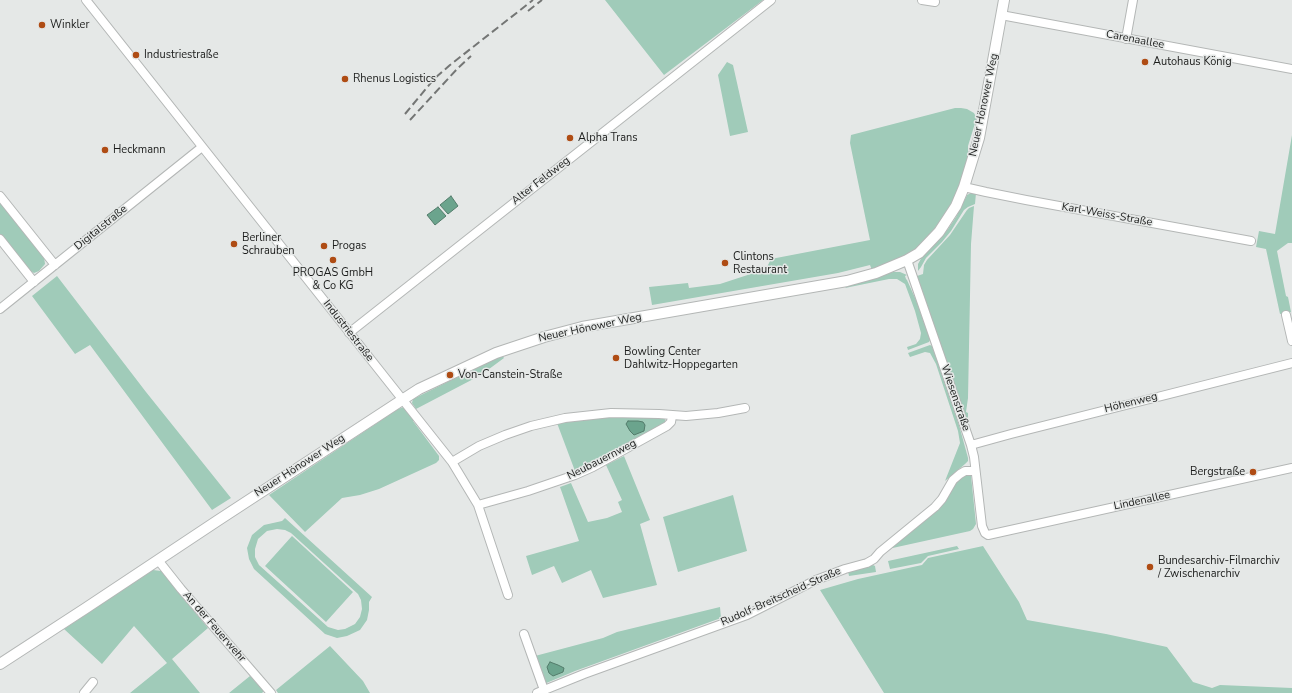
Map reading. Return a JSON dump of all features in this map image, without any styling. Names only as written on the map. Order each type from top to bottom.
[{"type":"main road","name":"Neuer Hönower Weg","points":[[0,664],[419,389],[496,353],[544,337],[582,327],[847,281],[876,273],[907,260],[919,253],[939,232],[956,206],[964,187],[979,138],[1004,0]]},
{"type":"street","name":"Industriestraße","points":[[86,0],[452,462],[478,505],[508,595]]},
{"type":"street","name":"Alter Feldweg","points":[[349,333],[771,0]]},
{"type":"street","points":[[922,0],[936,2]]},
{"type":"street","points":[[1126,38],[1133,0]]},
{"type":"street","name":"Carenaallee","points":[[1001,15],[1292,69]]},
{"type":"street","name":"Digitalstraße","points":[[0,309],[202,147]]},
{"type":"street","name":"Karl-Weiss-Straße","points":[[964,187],[1039,203],[1251,241]]},
{"type":"street","points":[[0,196],[55,265]]},
{"type":"street","points":[[0,239],[34,282]]},
{"type":"street","name":"Wiesenstraße","points":[[907,260],[971,445],[982,526],[985,533],[992,535]]},
{"type":"street","points":[[1286,315],[1292,341]]},
{"type":"street","name":"Höhenweg","points":[[971,445],[1292,364]]},
{"type":"street","points":[[452,462],[479,446],[505,435],[531,426],[565,418],[611,413],[659,414],[672,416],[705,415],[745,408]]},
{"type":"street","name":"Neubauernweg","points":[[478,505],[528,491],[581,472],[666,426],[671,422],[672,416]]},
{"type":"street","name":"Lindenallee","points":[[992,535],[1292,468]]},
{"type":"street","name":"Rudolf-Breitscheid-Straße","points":[[540,691],[615,662],[748,615],[816,580],[845,569],[867,563],[874,559],[880,552],[935,507],[942,499],[953,480],[960,474],[965,471],[975,471]]},
{"type":"street","name":"An der Feuerwehr","points":[[158,560],[180,589],[271,693]]},
{"type":"street","points":[[524,634],[540,691]]},
{"type":"street","points":[[84,693],[93,682]]},
{"type":"shaded area","points":[[605,0],[763,0],[664,75]]},
{"type":"shaded area","points":[[727,62],[733,65],[748,132],[730,136],[718,75]]},
{"type":"shaded area","points":[[955,108],[967,109],[974,113],[976,117],[968,146],[968,157],[961,181],[943,218],[918,247],[904,256],[872,270],[870,265],[838,273],[652,305],[649,287],[688,283],[689,288],[720,284],[766,269],[771,259],[870,240],[850,143],[851,135]]},
{"type":"shaded area","points":[[1292,135],[1292,243],[1288,243],[1277,251],[1286,296],[1288,297],[1291,312],[1280,314],[1266,249],[1256,247],[1259,231],[1275,234]]},
{"type":"shaded area","points":[[976,193],[975,204],[964,210],[951,231],[926,258],[918,271],[918,264],[922,257],[948,229],[967,195]]},
{"type":"shaded area","points":[[451,196],[458,206],[448,214],[440,205]]},
{"type":"shaded area","points":[[0,201],[44,257],[45,264],[39,271],[34,273],[27,268],[0,235]]},
{"type":"shaded area","points":[[974,206],[971,244],[968,398],[966,412],[968,413],[968,425],[917,276],[923,274],[924,265],[927,260],[950,235],[967,210]]},
{"type":"shaded area","points":[[438,207],[446,216],[435,225],[427,215]]},
{"type":"shaded area","points":[[893,272],[900,272],[907,275],[905,276],[906,279],[916,300],[930,340],[929,342],[908,350],[907,347],[916,344],[920,339],[921,333],[905,284],[897,279],[889,279],[845,288],[848,285]]},
{"type":"shaded area","points":[[57,276],[146,392],[231,498],[212,510],[90,345],[75,354],[32,296]]},
{"type":"shaded area","points":[[930,345],[932,346],[959,425],[968,458],[968,461],[965,464],[945,481],[960,443],[958,431],[936,364],[930,353],[925,352],[910,357],[908,353]]},
{"type":"shaded area","points":[[502,355],[504,358],[481,375],[416,409],[412,403],[413,399]]},
{"type":"shaded area","points":[[404,407],[415,420],[413,421],[439,456],[439,460],[436,463],[379,489],[360,495],[342,498],[305,532],[269,495],[398,409]]},
{"type":"shaded area","points":[[615,415],[664,417],[666,423],[610,454],[575,471],[557,423]]},
{"type":"shaded area","points":[[628,421],[643,422],[645,425],[644,431],[634,435],[626,424]]},
{"type":"shaded area","points":[[624,456],[650,520],[640,524],[657,585],[603,598],[591,570],[562,583],[554,566],[532,575],[526,556],[579,541],[560,487],[571,483],[588,522],[607,518],[622,512],[618,502],[622,500],[606,465]]},
{"type":"shaded area","points":[[967,475],[971,476],[976,524],[973,529],[970,531],[888,549],[949,492],[960,477]]},
{"type":"shaded area","points":[[733,495],[747,551],[678,572],[663,517]]},
{"type":"shaded area","points":[[285,518],[372,597],[369,602],[367,620],[360,630],[347,636],[337,638],[325,634],[254,569],[249,559],[247,548],[252,535],[264,525],[282,521]],"holes":[[[277,529],[285,530],[291,533],[358,594],[361,600],[362,609],[360,617],[355,624],[345,629],[338,630],[328,627],[259,565],[255,557],[255,549],[258,539],[267,531]]]},
{"type":"shaded area","points":[[292,536],[353,592],[326,622],[265,566]]},
{"type":"shaded area","points":[[957,546],[959,549],[928,556],[921,563],[890,569],[888,561]]},
{"type":"shaded area","points":[[983,546],[1019,602],[1027,620],[1106,634],[1167,647],[1193,682],[1212,688],[1220,685],[1292,688],[1292,693],[884,693],[820,590],[858,579],[922,565],[928,558]]},
{"type":"shaded area","points":[[873,565],[875,566],[876,572],[849,576],[848,571]]},
{"type":"shaded area","points":[[153,570],[161,571],[208,628],[172,659],[200,693],[130,693],[167,663],[134,626],[102,664],[64,629]]},
{"type":"shaded area","points":[[720,607],[721,618],[575,671],[544,684],[535,656],[603,638],[617,632]]},
{"type":"shaded area","points":[[330,646],[363,681],[370,693],[278,693],[276,690]]},
{"type":"shaded area","points":[[550,662],[564,668],[563,672],[553,676],[549,673],[547,667]]},
{"type":"shaded area","points":[[250,676],[264,691],[262,693],[229,693]]},
{"type":"railway","points":[[405,114],[434,79],[533,0]]},
{"type":"railway","points":[[528,11],[542,0]]},
{"type":"railway","points":[[410,120],[471,56]]},
{"type":"place","name":"Winkler","points":[[42,25]]},
{"type":"place","name":"Industriestraße","points":[[136,55]]},
{"type":"place","name":"Autohaus König","points":[[1145,62]]},
{"type":"place","name":"Rhenus Logistics","points":[[345,79]]},
{"type":"place","name":"Alpha Trans","points":[[570,138]]},
{"type":"place","name":"Heckmann","points":[[105,150]]},
{"type":"place","name":"Berliner Schrauben","points":[[234,244]]},
{"type":"place","name":"Progas","points":[[324,246]]},
{"type":"place","name":"PROGAS GmbH & Co KG","points":[[333,260]]},
{"type":"place","name":"Clintons Restaurant","points":[[725,263]]},
{"type":"place","name":"Bowling Center Dahlwitz-Hoppegarten","points":[[616,358]]},
{"type":"place","name":"Von-Canstein-Straße","points":[[450,375]]},
{"type":"place","name":"Bergstraße","points":[[1253,472]]},
{"type":"place","name":"Bundesarchiv-Filmarchiv / Zwischenarchiv","points":[[1150,567]]}]
